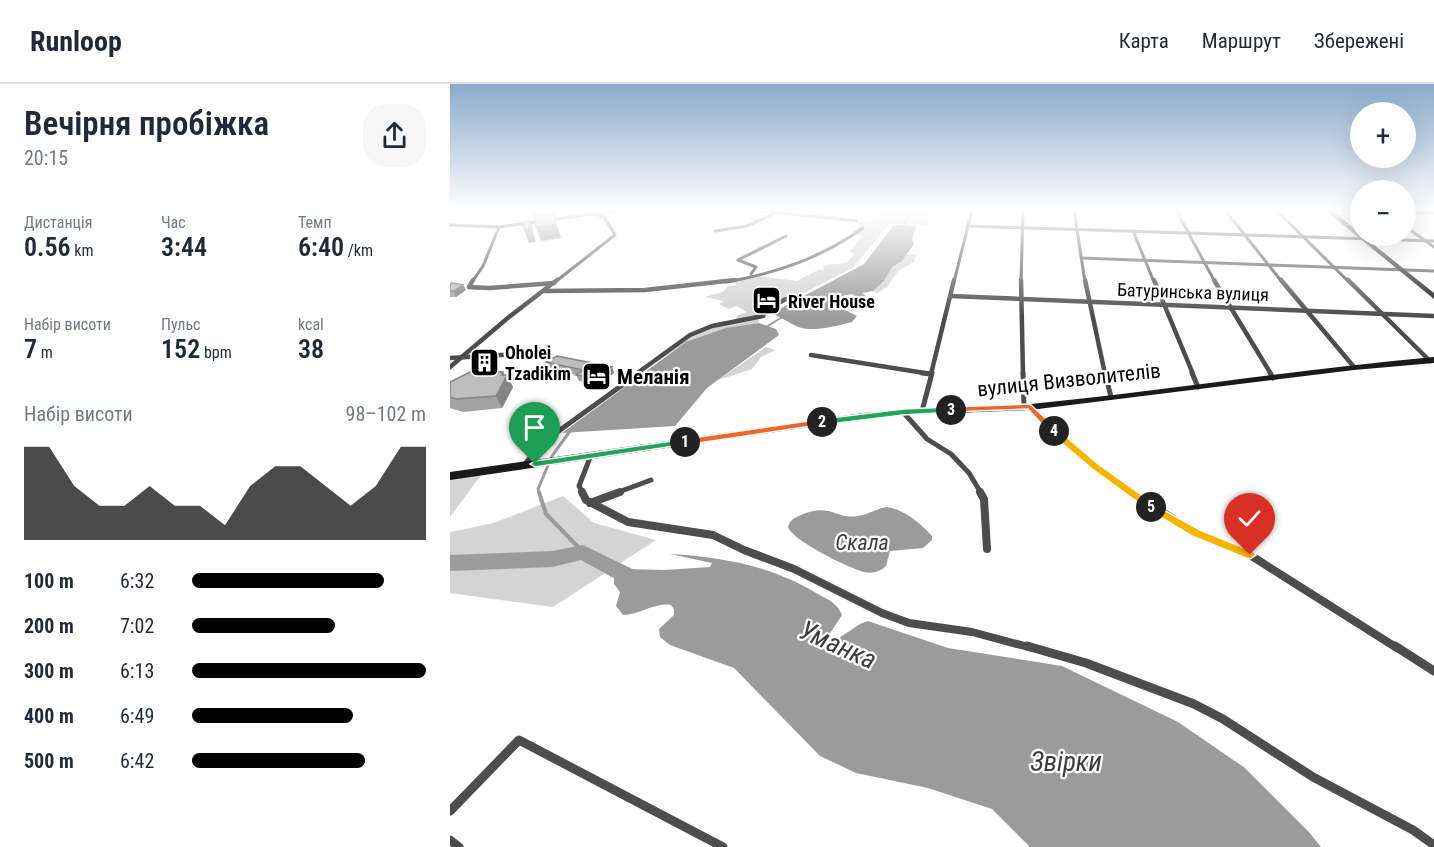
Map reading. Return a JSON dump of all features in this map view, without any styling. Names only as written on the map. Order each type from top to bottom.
[{"type":"main road","points":[[1372,246],[1434,297]]},
{"type":"main road","name":"вулиця Визволителів","points":[[453,474],[903,412],[1027,407],[1354,368],[1432,361]]},
{"type":"street","points":[[491,246],[483,266],[469,287],[554,283]]},
{"type":"street","points":[[450,367],[604,246]]},
{"type":"street","points":[[745,278],[756,270],[756,267],[738,260],[767,246]]},
{"type":"street","points":[[544,291],[648,290],[745,278],[782,270],[814,258],[834,246]]},
{"type":"street","points":[[922,411],[963,246]]},
{"type":"street","points":[[1022,246],[1020,299],[1027,407],[1094,466],[1153,508],[1196,533],[1250,555],[1434,671]]},
{"type":"street","points":[[1079,246],[1088,302],[1111,397]]},
{"type":"street","points":[[1139,246],[1198,387]]},
{"type":"street","points":[[1195,246],[1273,378]]},
{"type":"street","points":[[1253,246],[1354,368]]},
{"type":"street","points":[[1311,246],[1380,314],[1432,361]]},
{"type":"street","points":[[1081,258],[1434,271]]},
{"type":"street","name":"Батуринська вулиця","points":[[951,296],[1434,316]]},
{"type":"street","points":[[529,465],[542,443],[690,335],[712,326],[763,316],[765,310],[786,299]]},
{"type":"street","points":[[450,358],[521,354]]},
{"type":"street","points":[[811,354],[932,374]]},
{"type":"street","points":[[903,412],[927,439],[951,454],[969,473],[984,499],[987,549]]},
{"type":"street","points":[[591,455],[579,486],[582,493],[590,502],[628,522],[713,535],[784,565],[909,624],[972,632],[1020,644],[1086,663],[1176,697],[1223,718],[1313,777],[1413,830],[1434,845]]},
{"type":"street","points":[[590,502],[651,480]]},
{"type":"street","points":[[450,811],[519,740],[723,847]]},
{"type":"street","points":[[450,840],[459,847]]},
{"type":"shaded area","points":[[855,246],[871,246],[853,268],[764,313],[758,319],[759,323],[705,336],[682,346],[657,362],[653,361],[697,331],[735,322],[737,316],[747,312],[737,306],[729,309],[719,304],[724,301],[705,297],[723,292],[728,286],[736,285],[735,281],[759,276],[797,281],[818,270],[825,270],[823,267],[828,265],[847,262],[854,254],[852,249]]},
{"type":"shaded area","points":[[916,254],[914,262],[898,271],[887,287],[877,293],[873,291],[905,255]]},
{"type":"shaded area","points":[[766,347],[776,350],[761,357],[752,369],[718,380]]},
{"type":"shaded area","points":[[481,475],[450,517],[450,477]]},
{"type":"shaded area","points":[[563,496],[594,523],[656,540],[553,607],[450,593],[450,532],[494,523]]},
{"type":"water","points":[[878,246],[913,246],[901,262],[892,267],[884,281],[873,291],[862,293],[866,296],[859,299],[852,294],[842,296],[837,306],[857,316],[852,322],[807,329],[800,328],[772,313],[864,264]]},
{"type":"water","points":[[759,323],[776,329],[779,335],[707,388],[675,426],[562,433],[686,342],[726,328]]},
{"type":"water","name":"Скала","points":[[886,507],[911,517],[932,536],[932,540],[923,548],[890,551],[886,566],[876,572],[864,572],[835,560],[800,539],[788,527],[794,518],[811,511],[826,511],[850,517]]},
{"type":"water","name":"Звірки","points":[[670,554],[728,561],[765,570],[801,584],[829,600],[842,615],[823,644],[827,646],[868,621],[948,648],[1062,666],[1178,722],[1245,768],[1321,847],[1030,847],[992,809],[928,788],[856,773],[820,756],[734,668],[670,645],[660,637],[659,629],[674,615],[671,605],[659,605],[623,615],[616,606],[620,592],[614,584],[614,578],[626,569],[665,570],[710,567],[712,563]]},
{"type":"building","points":[[452,283],[463,285],[450,291]]},
{"type":"building","points":[[557,356],[612,367],[596,378],[576,375],[583,370],[546,362]]},
{"type":"building","points":[[472,371],[503,372],[502,375],[507,375],[496,396],[456,399],[450,397],[450,382]]},
{"type":"waterway","points":[[766,327],[784,316]]},
{"type":"waterway","points":[[539,493],[538,489],[552,456],[570,431]]},
{"type":"waterway","points":[[539,492],[546,514],[583,552]]},
{"type":"waterway","name":"Уманка","points":[[450,563],[552,559],[583,552],[643,584]]},
{"type":"place","name":"River House","points":[[767,301]]},
{"type":"place","name":"Oholei Tzadikim","points":[[484,362]]},
{"type":"place","name":"Меланія","points":[[596,377]]},
{"type":"route","points":[[535,464],[863,416],[903,412],[1030,407],[1042,422],[1094,466],[1153,508],[1196,533],[1250,555]]}]
